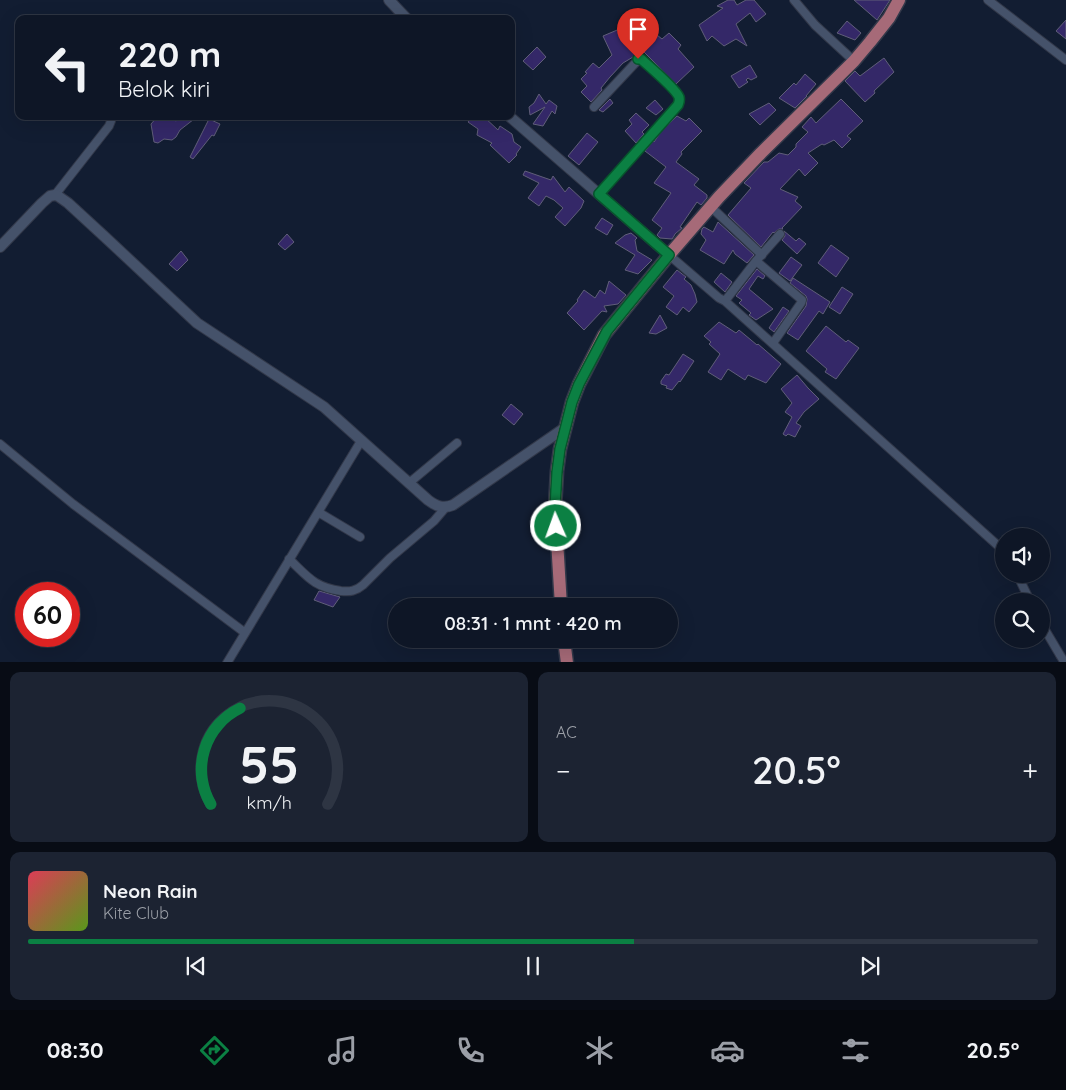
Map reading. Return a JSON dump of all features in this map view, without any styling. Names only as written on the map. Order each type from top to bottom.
[{"type":"main road","points":[[561,598],[555,507],[559,456],[572,402],[604,335],[669,255],[761,152],[854,61],[889,18],[899,0]]},
{"type":"main road","points":[[565,648],[567,662]]},
{"type":"street","points":[[388,0],[403,15]]},
{"type":"street","points":[[794,0],[816,25],[854,61]]},
{"type":"street","points":[[988,0],[1066,60]]},
{"type":"street","points":[[594,107],[639,58],[659,75],[680,100],[678,105],[599,194]]},
{"type":"street","points":[[0,247],[42,203],[50,196],[55,195],[109,126],[111,120]]},
{"type":"street","points":[[514,120],[719,298],[725,301],[995,543]]},
{"type":"street","points":[[55,195],[68,203],[196,323],[324,407],[435,506],[442,508],[453,505],[566,427]]},
{"type":"street","points":[[711,207],[802,300],[773,344]]},
{"type":"street","points":[[725,301],[780,234]]},
{"type":"street","points":[[227,662],[361,441]]},
{"type":"street","points":[[409,483],[457,443]]},
{"type":"street","points":[[0,444],[73,504],[244,632]]},
{"type":"street","points":[[289,559],[318,585],[348,592],[354,591],[434,521],[446,507]]},
{"type":"street","points":[[318,512],[360,537]]},
{"type":"street","points":[[1050,638],[1066,662]]},
{"type":"building","points":[[728,0],[734,0],[737,5],[746,0],[754,0],[766,14],[756,22],[750,13],[736,24],[747,46],[736,39],[724,46],[712,36],[707,41],[699,25],[723,8],[717,6]]},
{"type":"building","points":[[854,0],[890,0],[877,20]]},
{"type":"building","points":[[1066,20],[1066,39],[1056,31]]},
{"type":"building","points":[[847,21],[861,33],[855,40],[837,33]]},
{"type":"building","points":[[622,28],[629,42],[635,38],[639,44],[652,31],[662,39],[669,33],[681,45],[678,49],[694,67],[676,84],[643,51],[623,63],[591,102],[581,92],[587,86],[581,79],[593,63],[599,68],[612,55],[603,36]]},
{"type":"building","points":[[537,47],[546,57],[533,70],[523,61]]},
{"type":"building","points":[[884,58],[894,72],[865,102],[845,81],[855,71],[860,76]]},
{"type":"building","points":[[750,65],[757,77],[751,80],[748,78],[746,80],[748,82],[739,88],[731,76]]},
{"type":"building","points":[[805,74],[816,84],[795,108],[779,98],[794,83],[796,85]]},
{"type":"building","points":[[539,94],[546,104],[549,100],[557,106],[555,114],[552,111],[543,126],[533,124],[545,107],[530,115],[529,107],[534,103]]},
{"type":"building","points":[[610,99],[613,103],[603,112],[599,110]]},
{"type":"building","points":[[841,99],[863,121],[847,136],[851,139],[842,148],[834,140],[824,145],[822,144],[808,153],[818,163],[805,176],[799,169],[780,189],[798,197],[795,201],[802,207],[783,229],[773,232],[761,247],[728,215],[751,188],[744,183],[764,162],[768,162],[779,153],[788,155],[808,132],[802,127],[811,117],[816,123]]},
{"type":"building","points":[[655,100],[663,109],[656,115],[646,108]]},
{"type":"building","points":[[769,103],[776,110],[760,125],[749,114]]},
{"type":"building","points":[[636,113],[649,125],[642,132],[644,134],[636,143],[625,131],[632,124],[629,120]]},
{"type":"building","points":[[677,116],[686,121],[689,118],[702,131],[681,152],[682,154],[676,162],[699,179],[694,185],[707,195],[707,198],[701,205],[697,202],[680,227],[682,228],[672,239],[660,238],[657,235],[662,228],[652,220],[671,193],[654,183],[666,167],[645,151],[662,130]]},
{"type":"building","points":[[154,120],[193,120],[180,130],[172,140],[164,139],[158,143],[154,142],[151,124]]},
{"type":"building","points":[[208,120],[220,124],[214,136],[212,135],[193,159],[190,157]]},
{"type":"building","points":[[470,120],[487,120],[498,130],[500,126],[512,134],[514,142],[521,147],[517,155],[509,163],[490,145],[492,143],[477,135],[478,129],[468,122]]},
{"type":"building","points":[[587,133],[598,142],[579,165],[568,156]]},
{"type":"building","points":[[525,171],[551,180],[553,176],[565,192],[569,187],[584,201],[581,208],[565,226],[555,217],[563,208],[554,200],[546,196],[539,206],[528,198],[539,183],[523,175]]},
{"type":"building","points":[[602,218],[613,225],[607,235],[595,228]]},
{"type":"building","points":[[718,222],[754,255],[747,263],[735,254],[733,250],[724,264],[700,250],[706,240],[701,234],[702,229],[704,227],[713,232]]},
{"type":"building","points":[[784,231],[796,241],[799,238],[806,244],[797,254],[782,240],[785,236]]},
{"type":"building","points":[[631,233],[637,238],[635,240],[637,251],[652,260],[638,274],[625,270],[635,255],[615,243]]},
{"type":"building","points":[[287,234],[294,242],[285,250],[278,244]]},
{"type":"building","points":[[831,245],[849,258],[836,277],[818,263]]},
{"type":"building","points":[[181,251],[188,260],[177,271],[169,264]]},
{"type":"building","points":[[791,257],[802,265],[790,281],[779,273]]},
{"type":"building","points":[[757,269],[765,276],[763,279],[758,276],[749,289],[773,309],[756,320],[739,303],[742,300],[736,296]]},
{"type":"building","points":[[677,270],[686,277],[684,279],[691,285],[697,302],[689,312],[683,307],[677,315],[666,307],[674,296],[663,287]]},
{"type":"building","points":[[721,273],[732,282],[725,292],[714,282]]},
{"type":"building","points":[[793,278],[830,302],[823,314],[819,311],[798,340],[787,333],[806,306],[807,299],[790,283]]},
{"type":"building","points":[[609,281],[626,295],[618,304],[604,306],[607,312],[602,311],[584,330],[567,313],[578,301],[584,290],[595,298],[600,290],[605,294]]},
{"type":"building","points":[[842,287],[853,294],[840,314],[829,307]]},
{"type":"building","points":[[783,307],[789,311],[774,332],[769,328]]},
{"type":"building","points":[[660,315],[667,328],[656,334],[649,333]]},
{"type":"building","points":[[719,322],[736,333],[739,330],[781,364],[766,383],[748,375],[745,380],[728,369],[721,380],[708,372],[720,354],[709,344],[711,342],[704,336]]},
{"type":"building","points":[[826,326],[846,342],[848,340],[859,348],[836,379],[825,372],[827,369],[806,351]]},
{"type":"building","points":[[683,354],[694,361],[680,382],[672,390],[666,388],[667,386],[661,384],[661,381],[666,374],[669,375]]},
{"type":"building","points":[[797,375],[819,399],[804,412],[796,423],[801,426],[795,437],[783,434],[792,417],[785,412],[792,403],[781,389]]},
{"type":"building","points":[[511,404],[523,414],[514,425],[502,415]]},
{"type":"building","points":[[319,591],[340,597],[333,607],[314,600]]},
{"type":"route","points":[[556,526],[555,507],[560,449],[572,402],[579,384],[604,335],[669,255],[599,194],[678,105],[680,100],[659,75],[640,58],[638,59]]}]
